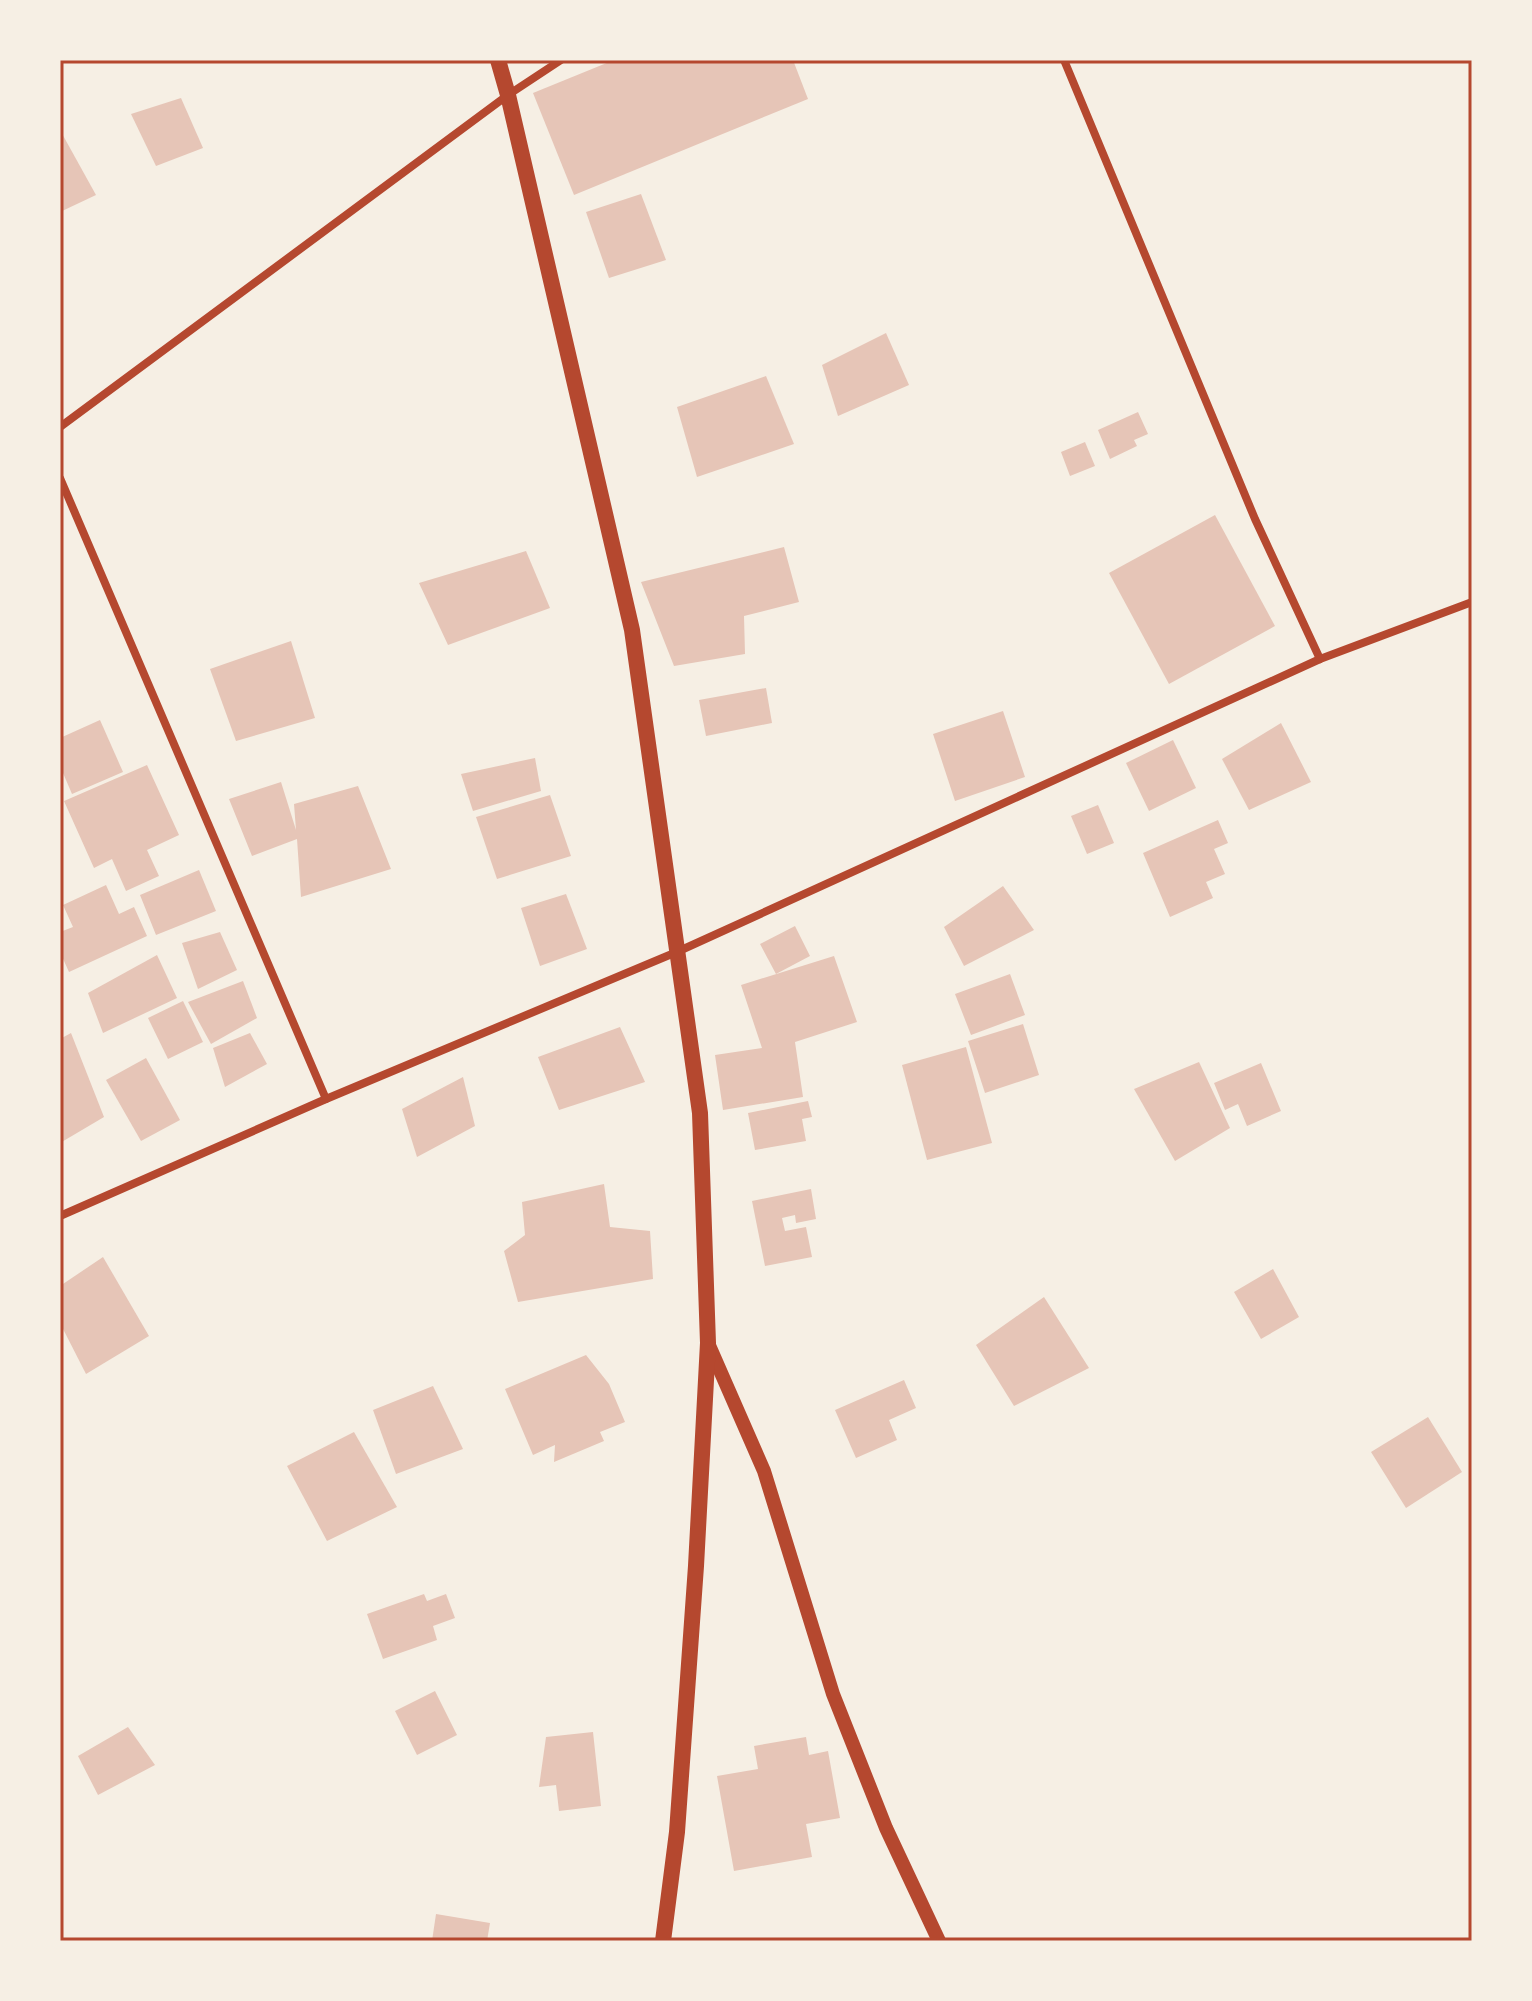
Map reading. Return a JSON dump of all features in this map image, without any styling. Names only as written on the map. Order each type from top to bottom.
[{"type":"main road","points":[[498,60],[632,630],[700,1113],[708,1343],[677,1832],[663,1941]]},
{"type":"street","points":[[60,427],[508,95],[561,60]]},
{"type":"street","points":[[1064,60],[1255,519],[1320,659]]},
{"type":"street","points":[[60,478],[326,1099]]},
{"type":"street","points":[[60,1216],[326,1099],[679,951],[1320,659],[1472,602]]},
{"type":"street","points":[[708,1343],[764,1471],[833,1694],[886,1828],[939,1941]]},
{"type":"building","points":[[614,60],[793,60],[808,99],[574,195],[533,93]]},
{"type":"building","points":[[181,98],[203,148],[156,166],[131,114]]},
{"type":"building","points":[[60,130],[96,195],[60,212]]},
{"type":"building","points":[[641,194],[666,260],[609,278],[586,212]]},
{"type":"building","points":[[886,333],[909,385],[838,416],[822,365]]},
{"type":"building","points":[[766,376],[794,444],[697,477],[677,407]]},
{"type":"building","points":[[1138,412],[1148,434],[1134,440],[1137,446],[1110,459],[1098,430]]},
{"type":"building","points":[[1085,442],[1095,466],[1070,476],[1061,452]]},
{"type":"building","points":[[1215,515],[1275,626],[1169,684],[1109,573]]},
{"type":"building","points":[[784,547],[799,602],[744,616],[745,654],[674,666],[641,582]]},
{"type":"building","points":[[526,551],[550,608],[448,645],[419,583]]},
{"type":"building","points":[[291,641],[315,718],[236,741],[210,669]]},
{"type":"building","points":[[766,688],[772,723],[706,736],[699,700]]},
{"type":"building","points":[[1003,711],[1025,777],[955,801],[933,734]]},
{"type":"building","points":[[100,720],[123,772],[72,794],[60,766],[60,738]]},
{"type":"building","points":[[1281,723],[1311,782],[1249,810],[1222,759]]},
{"type":"building","points":[[1173,740],[1196,788],[1149,811],[1126,763]]},
{"type":"building","points":[[535,758],[541,791],[473,811],[461,774]]},
{"type":"building","points":[[147,765],[179,835],[147,850],[159,876],[126,891],[112,859],[94,868],[64,801]]},
{"type":"building","points":[[281,782],[296,830],[294,804],[358,786],[391,869],[301,897],[297,839],[252,856],[229,799]]},
{"type":"building","points":[[550,795],[571,856],[497,879],[476,817]]},
{"type":"building","points":[[1098,805],[1114,843],[1087,854],[1071,816]]},
{"type":"building","points":[[1218,820],[1228,843],[1214,849],[1225,874],[1206,882],[1213,898],[1170,917],[1143,853]]},
{"type":"building","points":[[199,870],[216,911],[156,935],[140,895]]},
{"type":"building","points":[[106,885],[119,914],[134,907],[147,936],[69,972],[60,952],[60,932],[73,927],[63,905]]},
{"type":"building","points":[[1003,886],[1034,930],[964,966],[944,927]]},
{"type":"building","points":[[566,894],[587,949],[540,966],[521,908]]},
{"type":"building","points":[[795,926],[810,956],[776,974],[760,944]]},
{"type":"building","points":[[220,932],[237,970],[198,989],[182,943]]},
{"type":"building","points":[[157,955],[177,998],[103,1033],[88,993]]},
{"type":"building","points":[[834,956],[857,1022],[795,1042],[803,1097],[723,1110],[715,1055],[762,1048],[741,985]]},
{"type":"building","points":[[1010,974],[1025,1015],[971,1035],[955,994]]},
{"type":"building","points":[[243,981],[257,1018],[211,1044],[188,1002]]},
{"type":"building","points":[[183,1001],[203,1042],[168,1059],[148,1018]]},
{"type":"building","points":[[1023,1024],[1039,1075],[985,1093],[968,1041]]},
{"type":"building","points":[[620,1027],[645,1082],[559,1110],[538,1057]]},
{"type":"building","points":[[71,1033],[104,1117],[60,1143],[60,1039]]},
{"type":"building","points":[[250,1033],[267,1064],[225,1087],[213,1048]]},
{"type":"building","points":[[966,1047],[992,1143],[927,1160],[902,1065]]},
{"type":"building","points":[[146,1058],[180,1120],[141,1141],[106,1080]]},
{"type":"building","points":[[1199,1062],[1230,1128],[1175,1161],[1134,1089]]},
{"type":"building","points":[[1261,1063],[1281,1111],[1247,1126],[1238,1104],[1225,1110],[1214,1083]]},
{"type":"building","points":[[463,1077],[475,1126],[417,1157],[402,1109]]},
{"type":"building","points":[[808,1101],[812,1117],[802,1119],[806,1141],[755,1150],[748,1113]]},
{"type":"building","points":[[604,1184],[610,1227],[650,1231],[653,1279],[518,1302],[504,1251],[525,1235],[522,1202]]},
{"type":"building","points":[[811,1189],[816,1219],[796,1223],[795,1215],[782,1218],[785,1231],[806,1227],[812,1257],[765,1266],[752,1201]]},
{"type":"building","points":[[103,1257],[149,1336],[86,1374],[60,1323],[60,1286]]},
{"type":"building","points":[[1273,1269],[1299,1317],[1261,1339],[1234,1292]]},
{"type":"building","points":[[1044,1297],[1089,1368],[1014,1406],[976,1345]]},
{"type":"building","points":[[586,1355],[609,1384],[625,1422],[600,1432],[604,1441],[554,1462],[555,1445],[533,1455],[505,1389]]},
{"type":"building","points":[[904,1380],[916,1408],[889,1420],[897,1440],[856,1458],[835,1410]]},
{"type":"building","points":[[433,1386],[463,1449],[396,1474],[373,1410]]},
{"type":"building","points":[[1428,1417],[1462,1472],[1406,1508],[1371,1452]]},
{"type":"building","points":[[354,1432],[397,1507],[327,1541],[287,1466]]},
{"type":"building","points":[[424,1594],[427,1601],[446,1594],[455,1618],[433,1626],[437,1640],[383,1659],[367,1614]]},
{"type":"building","points":[[435,1691],[457,1735],[417,1755],[395,1711]]},
{"type":"building","points":[[128,1727],[155,1765],[98,1795],[78,1756]]},
{"type":"building","points":[[593,1732],[601,1806],[559,1811],[556,1785],[539,1787],[546,1737]]},
{"type":"building","points":[[806,1737],[809,1755],[828,1751],[840,1818],[806,1824],[812,1857],[734,1871],[717,1776],[758,1769],[754,1746]]},
{"type":"building","points":[[436,1914],[490,1923],[487,1941],[432,1941]]}]
